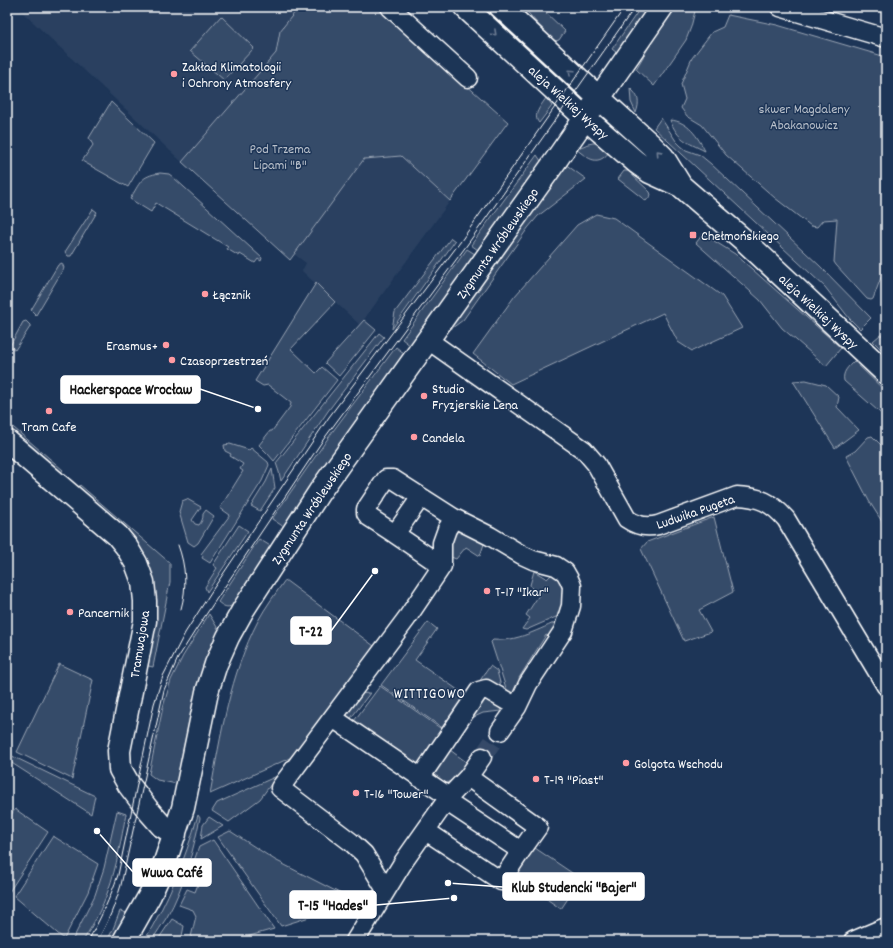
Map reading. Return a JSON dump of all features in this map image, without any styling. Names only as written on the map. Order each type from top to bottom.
[{"type":"main road","name":"aleja Wielkiej Wyspy","points":[[465,7],[585,118],[636,162],[650,172],[681,186],[746,242],[886,373]]},
{"type":"main road","name":"aleja Wielkiej Wyspy","points":[[501,7],[651,144],[663,157],[681,186]]},
{"type":"main road","name":"Zygmunta Wróblewskiego","points":[[124,941],[150,895],[165,862],[186,795],[207,692],[216,664],[228,637],[243,610],[320,491],[662,7]]},
{"type":"main road","name":"Tramwajowa","points":[[7,441],[117,535],[126,546],[136,563],[143,582],[145,621],[124,720],[118,760],[120,769],[129,785],[162,826],[175,834]]},
{"type":"street","points":[[390,7],[468,78]]},
{"type":"street","points":[[780,7],[886,38]]},
{"type":"street","name":"Ludwika Pugeta","points":[[428,340],[584,450],[596,464],[627,519],[635,524],[651,527],[737,496],[751,496],[766,501],[777,509],[786,519],[886,686]]},
{"type":"street","points":[[442,566],[369,517],[366,513],[366,510],[386,479],[393,479],[454,518],[490,536],[522,555],[533,560],[556,566],[565,572],[572,586],[571,606],[563,631],[528,684],[517,707],[500,731]]},
{"type":"street","points":[[394,534],[421,497]]},
{"type":"street","points":[[386,890],[364,854],[280,788],[407,618],[442,566],[442,542],[447,529],[454,518]]},
{"type":"street","points":[[420,778],[479,691],[486,689],[517,707]]},
{"type":"street","points":[[333,718],[420,778],[448,800],[521,851]]},
{"type":"street","points":[[355,941],[404,861],[448,800],[482,758]]},
{"type":"street","points":[[426,831],[501,881],[538,827],[468,777]]},
{"type":"street","points":[[853,941],[886,927]]},
{"type":"shaded area","name":"Zakład Klimatologii i Ochrony Atmosfery","points":[[17,7],[299,7],[280,31],[276,53],[182,162]]},
{"type":"shaded area","points":[[401,156],[450,201],[360,325],[302,271],[306,263],[294,254],[364,159]]},
{"type":"green space","name":"Pod Trzema Lipami \"B\"","points":[[299,7],[381,7],[508,122],[450,201],[401,156],[364,159],[290,260],[182,162],[276,53],[280,31]]},
{"type":"green space","points":[[523,7],[540,7],[565,31],[559,40],[555,41],[550,38]]},
{"type":"green space","points":[[641,7],[649,7],[617,53],[612,49]]},
{"type":"green space","points":[[679,7],[696,7],[691,27],[686,40],[654,86],[636,69],[654,38],[675,9]]},
{"type":"green space","name":"skwer Magdaleny Abakanowicz","points":[[728,15],[777,25],[886,57],[886,264],[873,299],[867,299],[834,262],[837,219],[823,220],[817,227],[811,226],[775,198],[726,155],[702,125],[687,116],[681,108],[685,99],[681,84],[692,58],[712,32],[723,27]]},
{"type":"green space","points":[[221,16],[254,48],[224,80],[190,51]]},
{"type":"green space","points":[[630,88],[638,99],[636,113],[631,102]]},
{"type":"green space","points":[[546,98],[552,106],[539,123],[536,117]]},
{"type":"green space","points":[[111,102],[154,143],[128,187],[82,161],[93,145],[89,138]]},
{"type":"green space","points":[[661,118],[681,146],[686,150],[700,155],[711,164],[820,266],[871,318],[860,329],[849,318],[825,287],[654,128]]},
{"type":"green space","points":[[670,120],[682,123],[692,131],[705,151],[684,140],[676,132]]},
{"type":"green space","points":[[593,143],[600,143],[611,150],[602,159],[594,160],[590,159],[576,149]]},
{"type":"green space","points":[[537,155],[541,161],[539,167],[478,250],[471,245]]},
{"type":"green space","points":[[565,164],[586,179],[538,216],[463,320],[444,334]]},
{"type":"green space","points":[[624,171],[628,171],[650,192],[651,195],[646,201],[618,179]]},
{"type":"green space","points":[[160,173],[169,174],[173,177],[262,258],[261,261],[258,259],[255,263],[240,254],[239,256],[227,249],[228,247],[156,203],[151,212],[130,199],[144,178]]},
{"type":"green space","points":[[93,209],[97,212],[71,256],[68,256],[65,252]]},
{"type":"green space","points":[[596,214],[614,218],[722,296],[742,328],[692,351],[678,342],[663,313],[511,384],[473,354],[514,297],[577,225]]},
{"type":"green space","points":[[703,234],[735,254],[841,348],[826,366],[782,328],[760,300],[696,243]]},
{"type":"green space","points":[[451,238],[455,241],[392,329],[395,312]]},
{"type":"green space","points":[[467,249],[475,254],[411,346],[402,339]]},
{"type":"green space","points":[[62,263],[64,268],[36,315],[31,310],[58,265]]},
{"type":"green space","points":[[316,283],[335,302],[291,349],[316,373],[322,367],[337,380],[274,461],[259,445],[270,431],[272,431],[290,407],[291,403],[268,385],[263,386],[255,381]]},
{"type":"green space","points":[[364,320],[376,330],[339,376],[325,363]]},
{"type":"green space","points":[[26,321],[30,327],[15,350],[10,346],[23,322]]},
{"type":"green space","points":[[379,333],[384,337],[328,411],[281,481],[276,463]]},
{"type":"green space","points":[[880,335],[886,335],[886,354],[873,341]]},
{"type":"green space","points":[[396,347],[405,354],[284,527],[272,519],[333,431]]},
{"type":"green space","points":[[854,361],[886,392],[886,418],[844,381],[845,372]]},
{"type":"green space","points":[[806,380],[826,385],[839,397],[837,407],[859,430],[835,448],[793,381]]},
{"type":"green space","points":[[7,422],[63,470],[58,477],[7,432]]},
{"type":"green space","points":[[872,436],[886,450],[886,528],[869,501],[846,456],[855,451],[868,437]]},
{"type":"green space","points":[[230,444],[249,450],[251,448],[268,462],[269,465],[262,481],[210,563],[202,558],[203,556],[201,554],[230,515],[220,508],[243,471],[240,469],[243,464],[225,451],[224,445]]},
{"type":"green space","points":[[272,469],[275,488],[260,511],[251,506]]},
{"type":"green space","points":[[80,485],[170,563],[170,582],[153,667],[144,665],[153,599],[75,491]]},
{"type":"green space","points":[[187,499],[201,507],[192,520],[195,524],[199,525],[206,510],[214,516],[198,543],[194,546],[188,542],[179,512],[182,501]]},
{"type":"green space","points":[[714,517],[733,592],[699,610],[711,632],[684,641],[641,549],[647,542]]},
{"type":"green space","points":[[239,525],[248,531],[207,592],[205,587],[217,568],[213,565]]},
{"type":"green space","points":[[463,529],[482,540],[484,544],[480,556],[466,547],[456,559],[451,557],[448,551],[451,534],[457,530]]},
{"type":"green space","points":[[259,539],[272,547],[233,605],[229,607],[223,606],[218,602]]},
{"type":"green space","points":[[534,571],[547,579],[553,573],[558,578],[564,592],[563,614],[526,630],[522,629],[530,618],[526,615],[539,595],[530,585]]},
{"type":"green space","points":[[285,580],[374,646],[292,757],[210,794],[228,705],[240,662],[258,621]]},
{"type":"green space","points":[[209,614],[220,632],[199,684],[193,705],[177,784],[157,780],[149,774],[163,707],[171,680],[183,656]]},
{"type":"green space","points":[[561,620],[552,638],[546,635],[519,678],[521,685],[515,692],[508,694],[491,642],[493,640],[519,637]]},
{"type":"green space","points":[[428,622],[437,629],[415,660],[468,697],[444,729],[381,685]]},
{"type":"green space","points":[[59,664],[93,680],[72,779],[17,752]]},
{"type":"green space","points":[[490,666],[497,671],[503,694],[479,682]]},
{"type":"green space","points":[[380,686],[443,730],[418,772],[351,725]]},
{"type":"green space","points":[[370,693],[348,722],[346,712],[356,694]]},
{"type":"green space","points":[[482,695],[499,706],[501,711],[483,713],[472,718],[468,716]]},
{"type":"green space","points":[[450,750],[469,764],[458,776],[446,783],[440,783],[430,779]]},
{"type":"green space","points":[[8,754],[95,796],[91,814],[7,760]]},
{"type":"green space","points":[[277,776],[260,799],[229,822],[212,811],[217,803]]},
{"type":"green space","points":[[15,809],[48,832],[9,892],[7,890],[7,821]]},
{"type":"green space","points":[[117,811],[126,814],[116,863],[108,891],[97,916],[83,941],[72,941],[95,895],[104,868]]},
{"type":"green space","points":[[198,815],[200,818],[194,843],[178,894],[167,917],[152,940],[144,941],[161,911],[175,880]]},
{"type":"green space","points":[[209,817],[223,826],[201,839],[203,825]]},
{"type":"green space","points":[[230,831],[275,860],[357,902],[281,926],[218,837]]},
{"type":"green space","points":[[53,836],[98,864],[88,892],[64,939],[14,896]]},
{"type":"green space","points":[[213,840],[274,929],[232,941],[190,941],[196,916],[193,910],[179,905],[187,889],[195,892],[200,879],[192,875],[190,872],[199,847]]},
{"type":"green space","points":[[535,848],[581,879],[561,909],[515,877]]},
{"type":"green space","points":[[120,911],[127,913],[124,922],[111,941],[107,941],[113,929]]},
{"type":"green space","points":[[172,919],[184,926],[181,941],[157,941]]},
{"type":"tunnel","points":[[482,757],[500,731]]},
{"type":"tram line","points":[[88,941],[97,925],[118,875],[154,704],[163,676],[185,633],[329,417],[461,241],[625,7]]},
{"type":"tram line","points":[[97,941],[111,914],[121,885],[164,690],[178,658],[323,440],[467,245],[635,7]]},
{"type":"tram line","points":[[178,545],[183,561],[185,577],[181,609]]},
{"type":"place","name":"Zakład Klimatologii i Ochrony Atmosfery","points":[[174,74]]},
{"type":"place","name":"Chełmońskiego","points":[[693,235]]},
{"type":"place","name":"Łącznik","points":[[205,294]]},
{"type":"place","name":"Erasmus+","points":[[166,345]]},
{"type":"place","name":"Czasoprzestrzeń","points":[[172,360]]},
{"type":"place","name":"Studio Fryzjerskie Lena","points":[[424,396]]},
{"type":"place","name":"Hackerspace Wrocław","points":[[258,409]]},
{"type":"place","name":"Tram Cafe","points":[[49,411]]},
{"type":"place","name":"Candela","points":[[414,437]]},
{"type":"place","name":"T-22","points":[[375,571]]},
{"type":"place","name":"T-17 \"Ikar\"","points":[[487,591]]},
{"type":"place","name":"Pancernik","points":[[70,612]]},
{"type":"place","name":"Golgota Wschodu","points":[[626,763]]},
{"type":"place","name":"T-19 \"Piast\"","points":[[536,779]]},
{"type":"place","name":"T-16 \"Tower\"","points":[[356,793]]},
{"type":"place","name":"Wuwa Café","points":[[97,831]]},
{"type":"place","name":"Klub Studencki \"Bajer\"","points":[[448,883]]},
{"type":"place","name":"T-15 \"Hades\"","points":[[454,898]]},
{"type":"district","name":"WITTIGOWO","points":[[430,693]]}]
